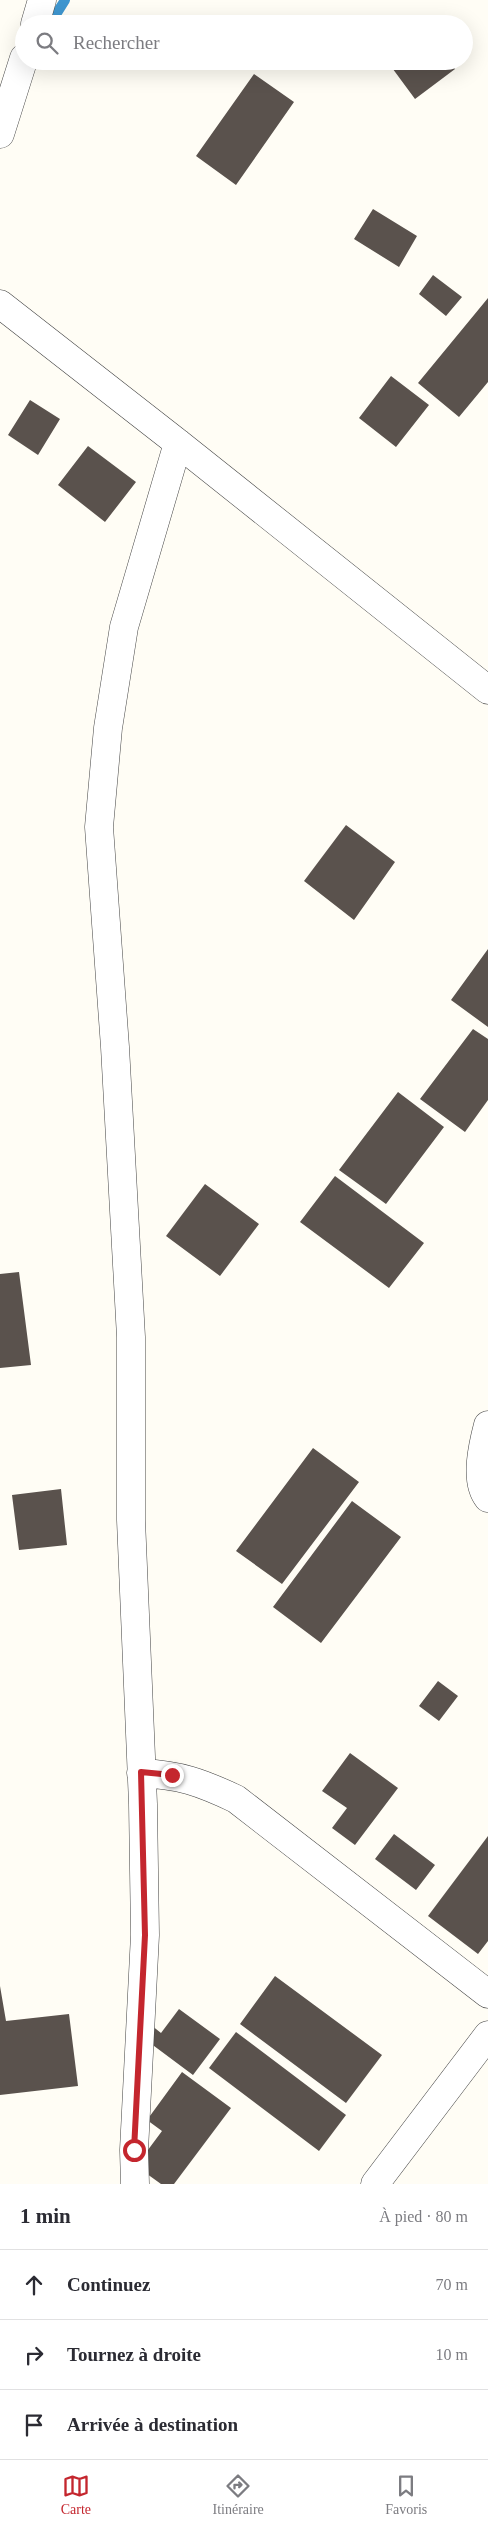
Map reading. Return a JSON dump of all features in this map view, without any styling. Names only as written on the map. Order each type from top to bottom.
[{"type":"street","points":[[37,15],[42,0]]},
{"type":"street","points":[[0,134],[20,70]]},
{"type":"street","points":[[0,304],[178,442],[488,690]]},
{"type":"street","points":[[135,2184],[134,2150],[145,1935],[131,1520],[131,1337],[115,1048],[99,827],[108,728],[124,627],[178,442]]},
{"type":"street","points":[[488,1425],[481,1452],[482,1491],[488,1498]]},
{"type":"street","points":[[141,1772],[172,1775],[199,1782],[236,1799],[488,1994]]},
{"type":"street","points":[[375,2184],[488,2035]]},
{"type":"building","points":[[394,70],[454,70],[415,99]]},
{"type":"building","points":[[254,74],[294,102],[236,185],[196,156]]},
{"type":"building","points":[[373,209],[417,236],[399,267],[354,239]]},
{"type":"building","points":[[433,275],[462,297],[446,316],[419,294]]},
{"type":"building","points":[[488,298],[488,382],[459,417],[418,383]]},
{"type":"building","points":[[391,376],[429,405],[396,447],[359,418]]},
{"type":"building","points":[[30,400],[60,419],[38,455],[8,435]]},
{"type":"building","points":[[88,446],[136,482],[105,522],[58,485]]},
{"type":"building","points":[[346,825],[395,862],[354,920],[304,881]]},
{"type":"building","points":[[488,949],[488,1027],[451,1000]]},
{"type":"building","points":[[473,1029],[488,1039],[488,1100],[465,1132],[420,1099]]},
{"type":"building","points":[[398,1092],[444,1127],[386,1204],[339,1170]]},
{"type":"building","points":[[335,1176],[424,1243],[389,1288],[300,1222]]},
{"type":"building","points":[[205,1184],[259,1224],[220,1276],[166,1236]]},
{"type":"building","points":[[19,1272],[31,1365],[0,1368],[0,1274]]},
{"type":"building","points":[[313,1448],[359,1482],[282,1584],[236,1551]]},
{"type":"building","points":[[61,1489],[67,1545],[19,1550],[12,1495]]},
{"type":"building","points":[[352,1501],[401,1537],[321,1643],[273,1607]]},
{"type":"building","points":[[438,1681],[458,1696],[439,1721],[419,1706]]},
{"type":"building","points":[[350,1753],[398,1788],[355,1845],[332,1828],[347,1808],[322,1791]]},
{"type":"building","points":[[394,1834],[435,1865],[416,1890],[375,1859]]},
{"type":"building","points":[[488,1836],[488,1941],[478,1954],[428,1916]]},
{"type":"building","points":[[275,1976],[382,2055],[346,2103],[240,2024]]},
{"type":"building","points":[[0,1986],[6,2021],[69,2014],[78,2086],[0,2095]]},
{"type":"building","points":[[179,2009],[220,2039],[193,2075],[142,2037],[151,2025],[161,2033]]},
{"type":"building","points":[[236,2032],[346,2115],[319,2151],[209,2068]]},
{"type":"building","points":[[182,2072],[231,2108],[174,2184],[161,2184],[136,2166],[162,2131],[147,2120]]},
{"type":"waterway","points":[[56,15],[65,0]]},
{"type":"route","points":[[134,2150],[145,1935],[141,1772],[172,1775]]}]
